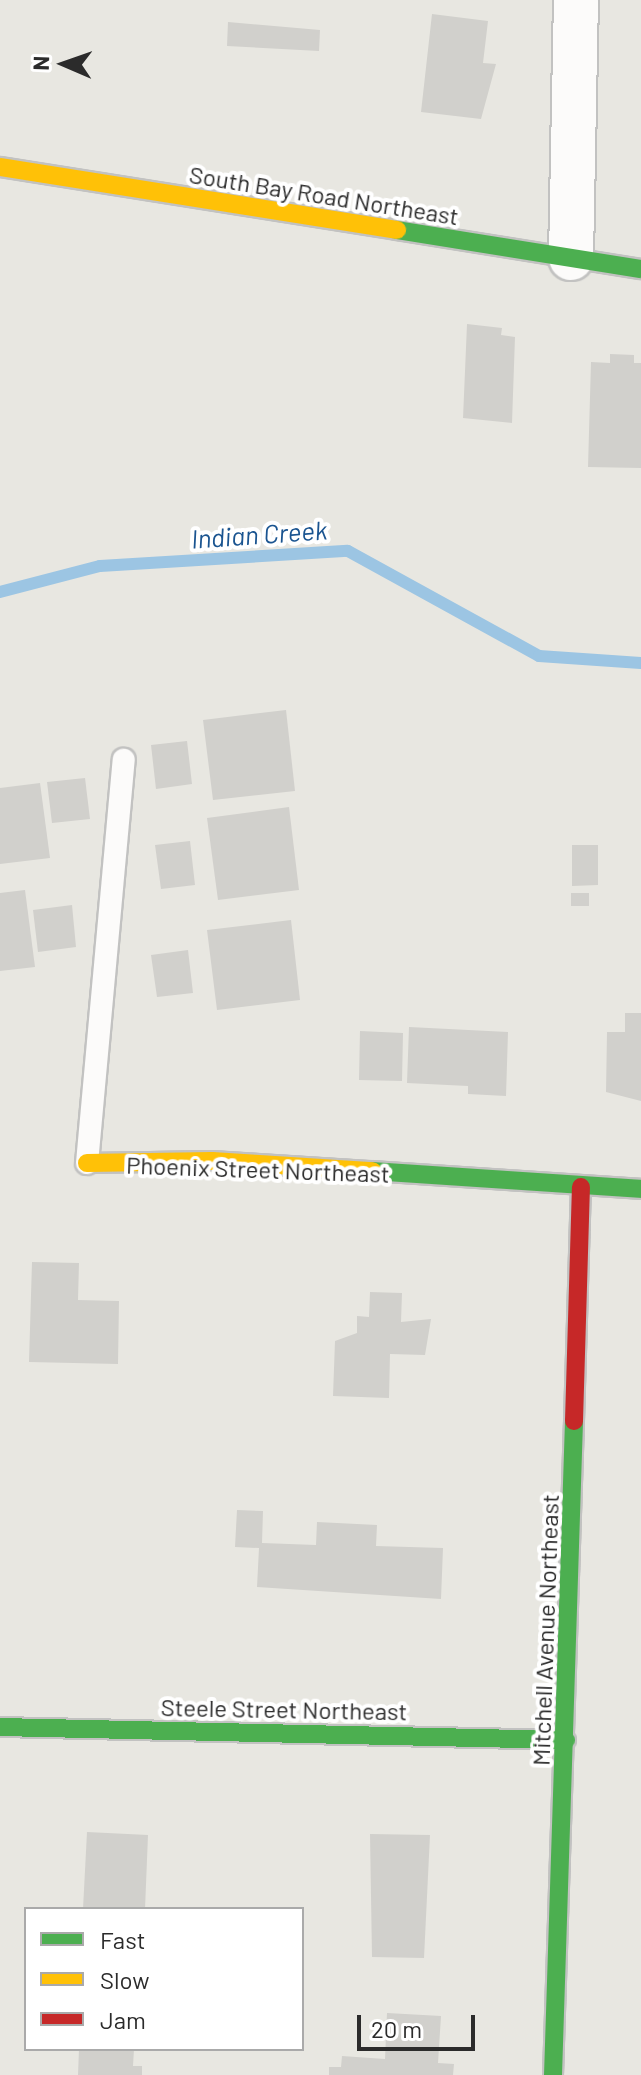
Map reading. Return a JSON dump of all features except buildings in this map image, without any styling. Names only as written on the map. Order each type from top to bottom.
[{"type":"street","points":[[571,258],[576,0]]},
{"type":"street","name":"South Bay Road Northeast","points":[[0,167],[641,269]]},
{"type":"street","name":"Phoenix Street Northeast","points":[[87,1163],[212,1161],[641,1189]]},
{"type":"street","name":"Mitchell Avenue Northeast","points":[[553,2075],[566,1740],[581,1187]]},
{"type":"street","name":"Steele Street Northeast","points":[[0,1727],[566,1740]]},
{"type":"lane","name":"Phoenix Street Northeast","points":[[87,1163],[124,760]]},
{"type":"waterway","name":"Indian Creek","points":[[0,592],[100,566],[348,551],[539,656],[641,663]]},
{"type":"traffic: fast","points":[[397,230],[641,269]]},
{"type":"traffic: fast","points":[[373,1171],[641,1189]]},
{"type":"traffic: fast","points":[[553,2075],[574,1421]]},
{"type":"traffic: fast","points":[[0,1727],[566,1740]]},
{"type":"traffic: slow","points":[[0,167],[397,230]]},
{"type":"traffic: slow","points":[[87,1163],[212,1161],[373,1171]]},
{"type":"traffic: jam","points":[[574,1421],[581,1187]]}]
